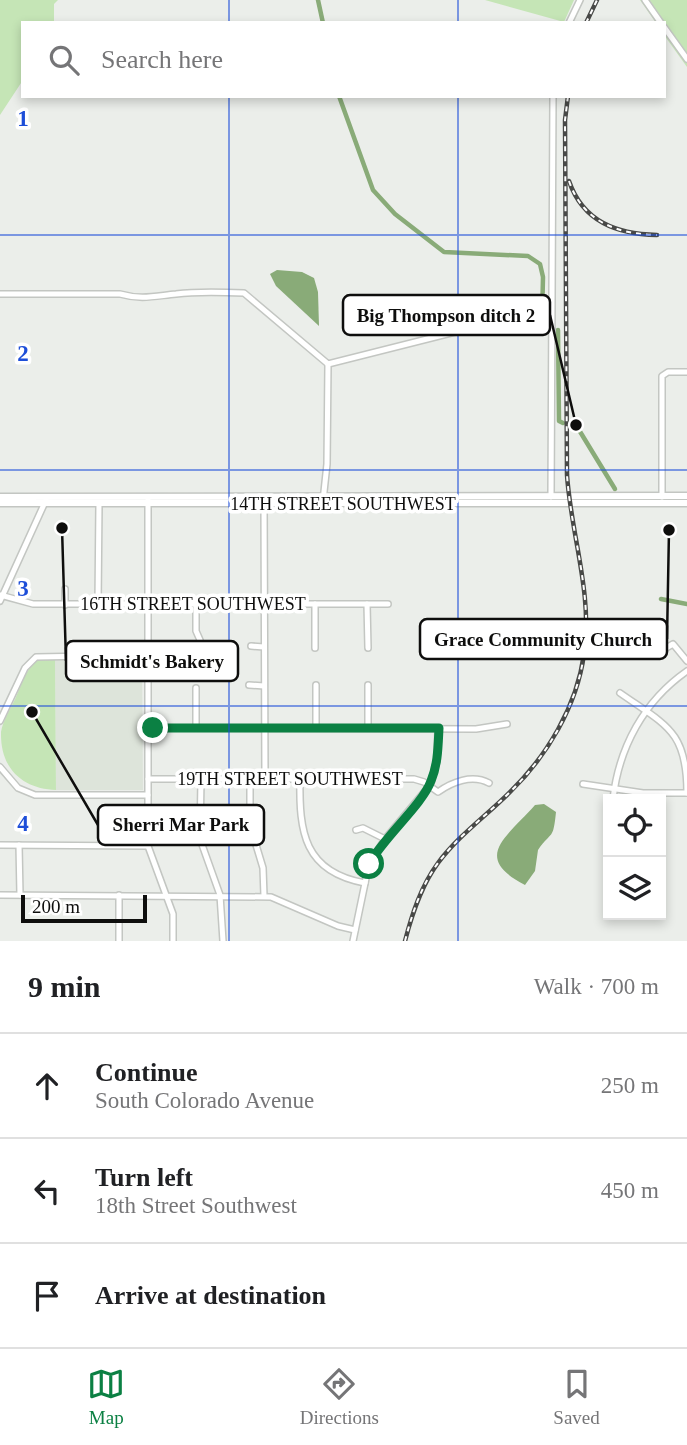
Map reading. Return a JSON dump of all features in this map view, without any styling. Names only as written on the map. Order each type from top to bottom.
[{"type":"main road","name":"14TH STREET SOUTHWEST","points":[[0,496],[99,503],[148,500]]},
{"type":"main road","name":"14TH STREET SOUTHWEST","points":[[662,500],[687,496]]},
{"type":"main road","name":"14TH STREET SOUTHWEST","points":[[0,503],[46,500],[662,500],[687,503]]},
{"type":"street","points":[[570,21],[580,0]]},
{"type":"street","points":[[645,0],[660,21]]},
{"type":"street","points":[[666,30],[687,60]]},
{"type":"street","points":[[551,500],[553,98]]},
{"type":"street","points":[[0,294],[120,294],[134,298],[157,298],[174,294],[244,293],[328,364]]},
{"type":"street","points":[[328,364],[455,332],[552,330]]},
{"type":"street","points":[[323,500],[327,464],[328,364]]},
{"type":"street","points":[[662,500],[663,374],[687,372]]},
{"type":"street","points":[[1,597],[46,500]]},
{"type":"street","points":[[148,500],[148,846],[174,919],[173,941]]},
{"type":"street","points":[[264,500],[265,779]]},
{"type":"street","points":[[98,604],[99,503]]},
{"type":"street","points":[[65,589],[65,605]]},
{"type":"street","name":"16TH STREET SOUTHWEST","points":[[1,597],[26,604],[65,605],[388,604]]},
{"type":"street","points":[[196,604],[196,631],[200,640]]},
{"type":"street","points":[[315,648],[316,604]]},
{"type":"street","points":[[367,604],[368,648]]},
{"type":"street","points":[[661,652],[673,643],[687,660]]},
{"type":"street","points":[[251,646],[264,646]]},
{"type":"street","points":[[1,718],[25,668],[36,657],[147,655]]},
{"type":"street","points":[[613,794],[624,752],[646,712],[687,671]]},
{"type":"street","points":[[249,685],[264,686]]},
{"type":"street","points":[[316,685],[316,728]]},
{"type":"street","points":[[368,685],[368,728]]},
{"type":"street","points":[[196,688],[196,728]]},
{"type":"street","points":[[583,784],[643,793],[687,793],[687,766],[682,747],[669,729],[620,693]]},
{"type":"street","points":[[148,728],[476,729],[507,724]]},
{"type":"street","points":[[353,941],[369,864],[385,839],[430,785],[437,761],[439,728]]},
{"type":"street","points":[[1,771],[18,788],[35,795],[148,795]]},
{"type":"street","name":"19TH STREET SOUTHWEST","points":[[148,779],[414,779],[430,785],[438,792],[453,781],[483,780],[489,783]]},
{"type":"street","points":[[201,779],[200,839],[219,895],[223,941]]},
{"type":"street","points":[[250,779],[250,825],[263,868],[264,896]]},
{"type":"street","points":[[300,779],[300,818],[313,855],[329,870],[365,883]]},
{"type":"street","points":[[356,830],[363,828],[385,839]]},
{"type":"street","points":[[0,845],[148,846]]},
{"type":"street","points":[[19,845],[20,895]]},
{"type":"street","points":[[0,895],[264,896],[355,930]]},
{"type":"street","points":[[119,895],[119,941]]},
{"type":"shaded area","points":[[0,0],[58,0],[54,4],[54,21],[21,21],[21,83],[0,115]]},
{"type":"shaded area","points":[[485,0],[574,0],[564,21]]},
{"type":"shaded area","points":[[640,0],[687,0],[687,67],[666,38],[666,21],[655,21]]},
{"type":"shaded area","points":[[277,270],[302,272],[314,278],[318,292],[319,326],[276,286],[270,274]]},
{"type":"shaded area","points":[[39,659],[55,659],[56,790],[34,786],[16,775],[5,757],[2,745],[1,732],[5,719],[28,671]]},
{"type":"shaded area","points":[[55,659],[142,659],[143,790],[56,790]]},
{"type":"shaded area","points":[[544,804],[556,812],[554,827],[538,850],[535,871],[525,885],[509,875],[500,865],[497,856],[499,846],[535,805]]},
{"type":"waterway","points":[[318,0],[323,21]]},
{"type":"waterway","points":[[340,98],[373,190],[395,214],[444,252],[528,256],[540,264],[543,277],[542,320]]},
{"type":"waterway","points":[[558,330],[559,421],[563,423]]},
{"type":"waterway","points":[[571,423],[576,425],[615,489]]},
{"type":"waterway","points":[[661,599],[687,604]]},
{"type":"railway","points":[[587,21],[597,0]]},
{"type":"railway","points":[[405,941],[418,900],[438,863],[454,844],[524,778],[548,746],[575,692],[584,654],[584,587],[567,475],[565,120],[568,98]]},
{"type":"railway","points":[[569,181],[583,207],[603,223],[628,232],[657,235]]},
{"type":"place","name":"Big Thompson ditch 2","points":[[576,425]]},
{"type":"place","name":"Schmidt's Bakery","points":[[62,528]]},
{"type":"place","name":"Grace Community Church","points":[[669,530]]},
{"type":"place","name":"Sherri Mar Park","points":[[32,712]]},
{"type":"route","points":[[153,728],[439,728],[437,761],[430,785],[385,839],[369,864]]}]
